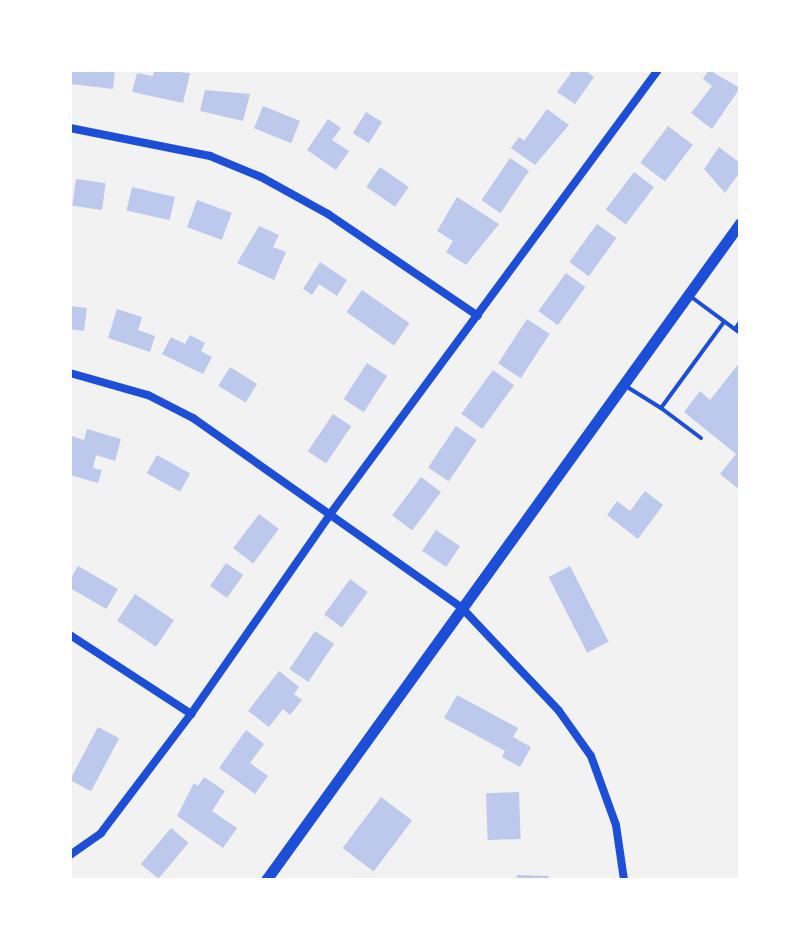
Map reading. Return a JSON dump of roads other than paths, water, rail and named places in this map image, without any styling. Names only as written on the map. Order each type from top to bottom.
[{"type":"main road","points":[[266,880],[740,223]]},
{"type":"street","points":[[70,855],[101,833],[191,714],[331,513],[658,70]]},
{"type":"street","points":[[70,128],[210,156],[261,177],[328,214],[478,316]]},
{"type":"street","points":[[70,373],[148,395],[193,418],[462,608],[559,711],[591,756],[616,825],[624,880]]},
{"type":"street","points":[[70,635],[191,714]]},
{"type":"lane","points":[[688,295],[740,333]]},
{"type":"lane","points":[[661,408],[724,322]]},
{"type":"lane","points":[[735,329],[740,322]]},
{"type":"lane","points":[[623,384],[701,438]]}]
